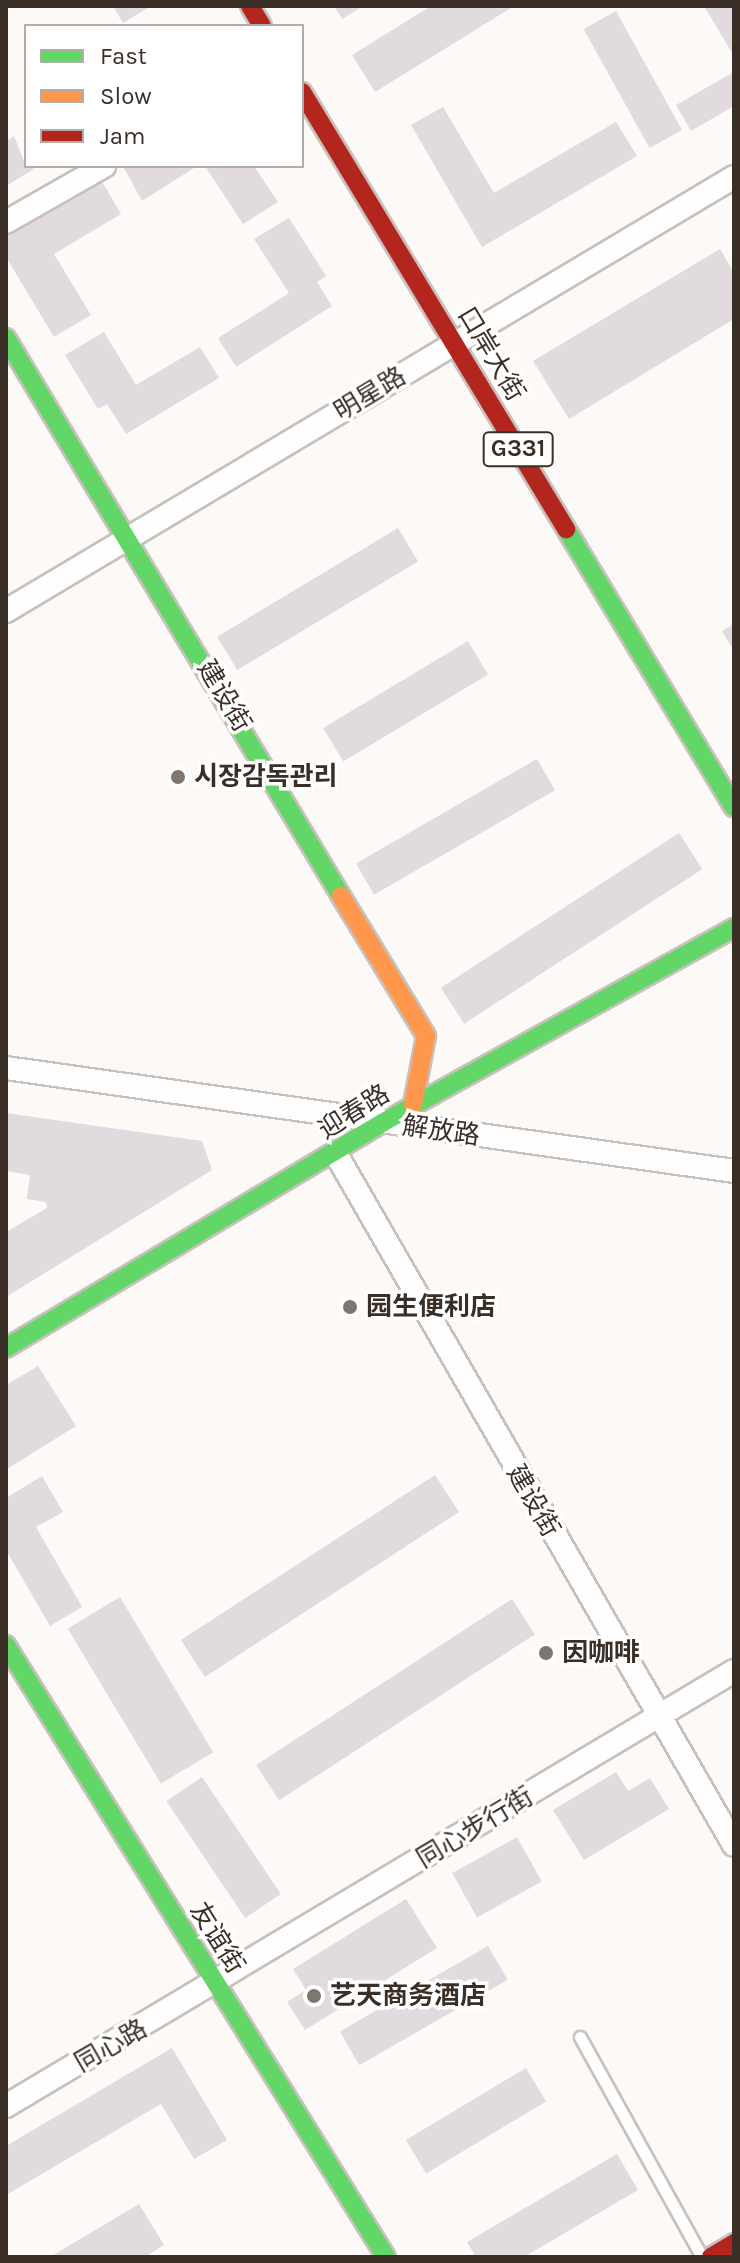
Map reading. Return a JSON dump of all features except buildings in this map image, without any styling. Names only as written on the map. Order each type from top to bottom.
[{"type":"main road","points":[[250,6],[261,24]]},
{"type":"main road","name":"口岸大街","points":[[304,95],[734,807]]},
{"type":"main road","name":"建设街","points":[[6,338],[130,539],[426,1036],[413,1105]]},
{"type":"main road","name":"迎春路","points":[[6,1348],[336,1154],[413,1105],[734,928]]},
{"type":"main road","name":"友谊街","points":[[6,1645],[386,2257]]},
{"type":"main road","points":[[711,2257],[734,2243]]},
{"type":"street","points":[[6,222],[100,168]]},
{"type":"street","name":"明星路","points":[[6,611],[734,177]]},
{"type":"street","name":"解放路","points":[[6,1068],[734,1171]]},
{"type":"street","name":"建设街","points":[[336,1154],[656,1717],[734,1845]]},
{"type":"street","name":"同心步行街","points":[[216,1985],[734,1671]]},
{"type":"street","name":"同心路","points":[[6,2106],[216,1985]]},
{"type":"lane","points":[[580,2037],[702,2257]]},
{"type":"traffic: fast","points":[[6,338],[341,896]]},
{"type":"traffic: fast","points":[[566,529],[734,807]]},
{"type":"traffic: fast","points":[[6,1348],[382,1123],[734,928]]},
{"type":"traffic: fast","points":[[6,1645],[386,2257]]},
{"type":"traffic: slow","points":[[341,896],[426,1036],[413,1105]]},
{"type":"traffic: jam","points":[[250,6],[261,24]]},
{"type":"traffic: jam","points":[[304,95],[566,529]]},
{"type":"traffic: jam","points":[[711,2257],[734,2243]]},
{"type":"place","name":"시장감독관리","points":[[178,777]]},
{"type":"place","name":"园生便利店","points":[[350,1307]]},
{"type":"place","name":"因咖啡","points":[[546,1653]]},
{"type":"place","name":"艺天商务酒店","points":[[314,1996]]}]
